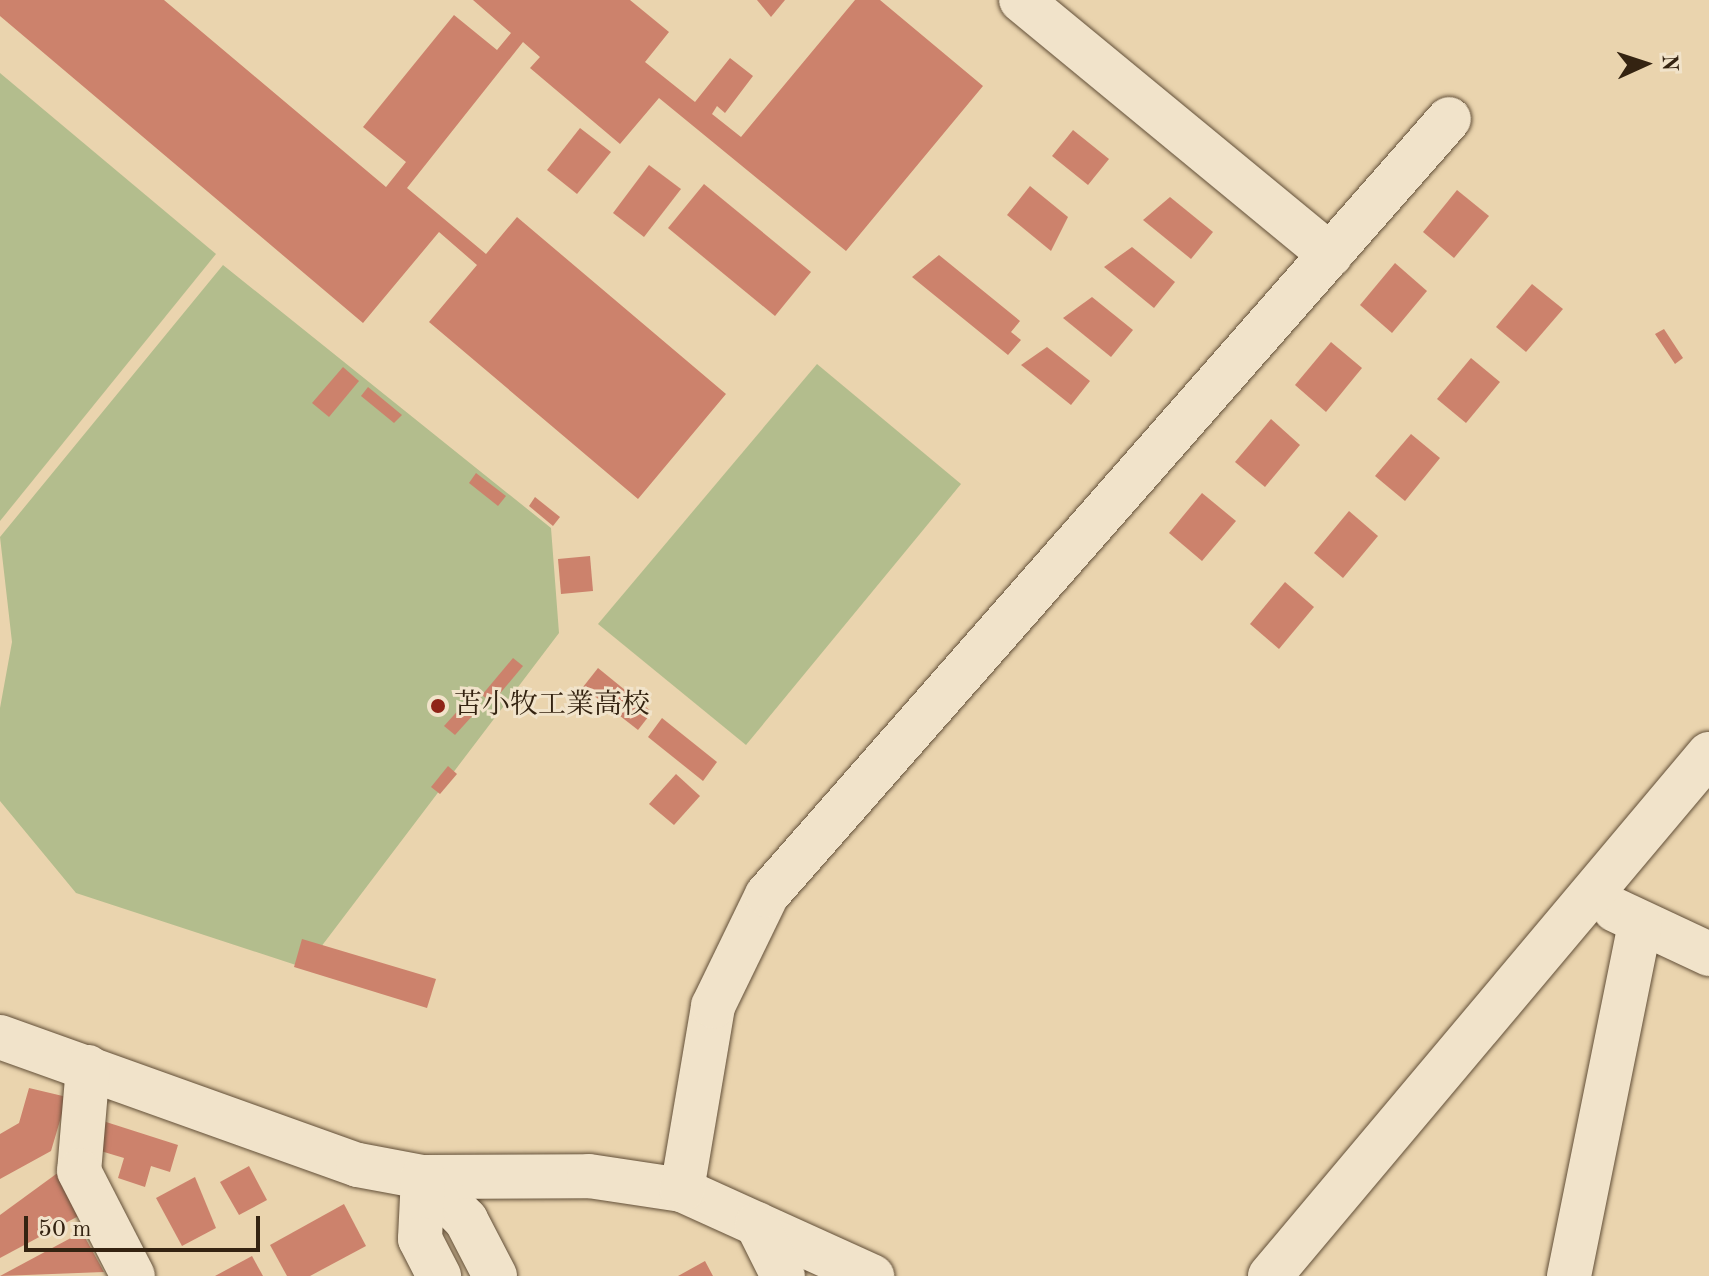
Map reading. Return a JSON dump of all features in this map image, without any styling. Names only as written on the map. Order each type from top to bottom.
[{"type":"street","points":[[1021,0],[1330,255]]},
{"type":"street","points":[[682,1190],[713,1006],[767,895],[1449,119]]},
{"type":"street","points":[[1270,1276],[1709,754]]},
{"type":"street","points":[[1589,895],[1640,925],[1709,954]]},
{"type":"street","points":[[1569,1276],[1640,925]]},
{"type":"street","points":[[0,1037],[358,1165],[423,1177],[589,1176],[682,1190],[872,1276]]},
{"type":"street","points":[[88,1067],[79,1171],[133,1276]]},
{"type":"street","points":[[423,1177],[420,1239],[439,1276]]},
{"type":"street","points":[[423,1177],[466,1220],[495,1276]]},
{"type":"street","points":[[757,1224],[783,1276]]},
{"type":"green space","points":[[0,73],[216,254],[0,521]]},
{"type":"green space","points":[[223,265],[551,528],[559,633],[305,968],[76,893],[0,801],[0,708],[12,642],[0,537]]},
{"type":"green space","points":[[817,364],[961,484],[746,745],[598,624]]},
{"type":"building","points":[[0,0],[164,0],[386,187],[406,162],[363,127],[454,15],[497,50],[511,33],[473,0],[630,0],[669,32],[645,62],[695,102],[730,58],[753,76],[725,113],[717,106],[712,114],[741,137],[855,0],[880,0],[983,86],[846,251],[659,98],[620,144],[530,68],[540,57],[523,42],[407,188],[486,254],[517,217],[726,394],[638,499],[429,322],[477,265],[439,232],[363,323],[0,16]]},
{"type":"building","points":[[757,0],[785,0],[771,17]]},
{"type":"building","points":[[580,128],[611,152],[577,194],[547,170]]},
{"type":"building","points":[[1073,130],[1109,159],[1088,185],[1052,156]]},
{"type":"building","points":[[649,165],[681,189],[644,237],[613,213]]},
{"type":"building","points":[[704,184],[811,272],[775,316],[668,228]]},
{"type":"building","points":[[1030,186],[1068,217],[1051,251],[1007,215]]},
{"type":"building","points":[[1457,190],[1489,216],[1454,258],[1423,232]]},
{"type":"building","points":[[1170,197],[1213,232],[1191,259],[1143,220]]},
{"type":"building","points":[[1132,247],[1175,282],[1154,308],[1104,267]]},
{"type":"building","points":[[939,255],[1020,321],[1011,332],[1021,340],[1008,355],[912,277]]},
{"type":"building","points":[[1395,263],[1427,291],[1392,333],[1360,305]]},
{"type":"building","points":[[1532,284],[1563,309],[1526,352],[1496,327]]},
{"type":"building","points":[[1092,297],[1133,330],[1111,357],[1063,318]]},
{"type":"building","points":[[1664,329],[1683,358],[1675,364],[1655,334]]},
{"type":"building","points":[[1331,342],[1362,368],[1326,412],[1295,385]]},
{"type":"building","points":[[1047,347],[1090,381],[1071,405],[1021,365]]},
{"type":"building","points":[[1471,358],[1500,382],[1466,423],[1437,399]]},
{"type":"building","points":[[343,367],[359,381],[329,417],[312,403]]},
{"type":"building","points":[[368,387],[402,415],[394,423],[361,396]]},
{"type":"building","points":[[1271,419],[1300,445],[1265,487],[1235,462]]},
{"type":"building","points":[[1411,434],[1440,458],[1405,501],[1375,476]]},
{"type":"building","points":[[476,473],[506,496],[498,506],[469,483]]},
{"type":"building","points":[[1202,493],[1236,521],[1202,561],[1169,533]]},
{"type":"building","points":[[535,497],[560,517],[553,526],[529,506]]},
{"type":"building","points":[[1349,511],[1378,536],[1343,578],[1314,553]]},
{"type":"building","points":[[590,556],[593,591],[561,594],[558,559]]},
{"type":"building","points":[[1285,582],[1314,607],[1279,649],[1250,624]]},
{"type":"building","points":[[513,658],[523,666],[492,703],[482,695]]},
{"type":"building","points":[[598,668],[652,712],[638,730],[583,687]]},
{"type":"building","points":[[463,705],[474,714],[455,735],[444,726]]},
{"type":"building","points":[[662,718],[717,762],[703,781],[648,737]]},
{"type":"building","points":[[448,766],[457,774],[440,794],[431,787]]},
{"type":"building","points":[[676,774],[700,796],[674,825],[649,804]]},
{"type":"building","points":[[302,939],[436,979],[427,1008],[294,967]]},
{"type":"building","points":[[29,1088],[67,1097],[51,1151],[0,1179],[0,1134],[19,1123]]},
{"type":"building","points":[[103,1121],[178,1145],[170,1172],[151,1166],[145,1187],[118,1178],[124,1158],[94,1149]]},
{"type":"building","points":[[249,1166],[267,1200],[239,1215],[220,1182]]},
{"type":"building","points":[[63,1169],[86,1212],[0,1258],[0,1215]]},
{"type":"building","points":[[195,1177],[216,1228],[182,1246],[156,1198]]},
{"type":"building","points":[[344,1204],[366,1246],[310,1276],[287,1276],[270,1245]]},
{"type":"building","points":[[82,1232],[104,1272],[0,1276]]},
{"type":"building","points":[[252,1256],[263,1276],[215,1276]]},
{"type":"building","points":[[705,1261],[713,1276],[678,1276]]},
{"type":"place","name":"苫小牧工業高校","points":[[438,706]]}]
